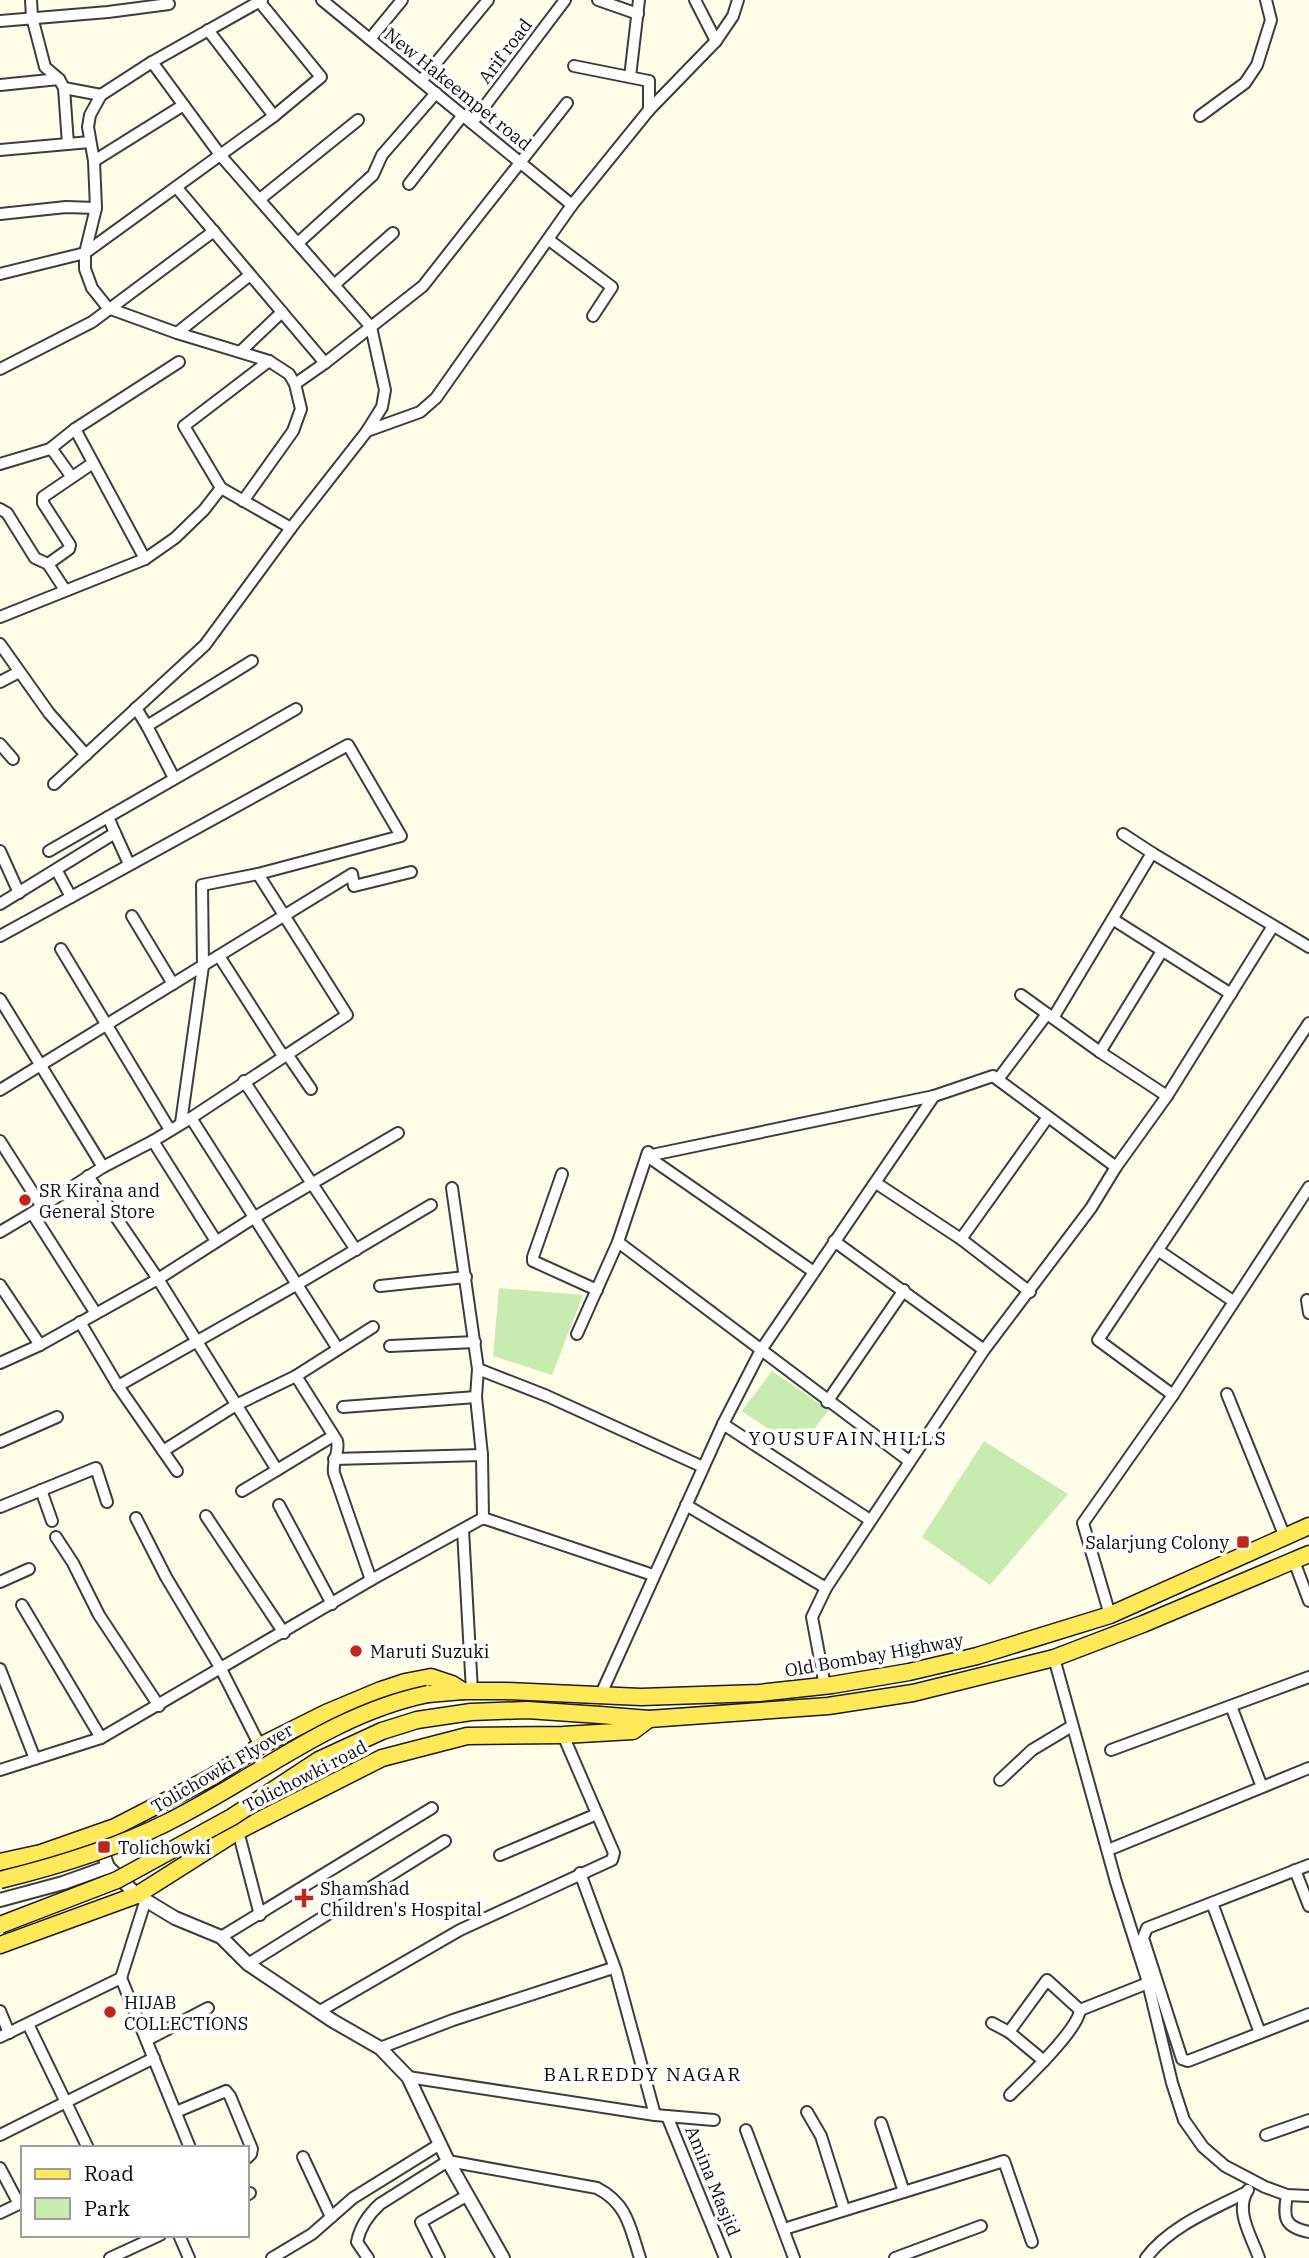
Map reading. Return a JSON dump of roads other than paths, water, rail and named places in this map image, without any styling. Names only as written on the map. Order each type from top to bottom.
[{"type":"main road","name":"Old Bombay Highway","points":[[467,1691],[641,1697],[759,1693],[825,1686],[909,1672],[977,1656],[1110,1615],[1309,1527]]},
{"type":"main road","points":[[0,1925],[117,1880],[232,1817],[319,1760],[382,1731],[417,1720],[471,1712],[527,1710],[649,1719],[840,1704],[913,1693],[1054,1658],[1143,1624],[1301,1557]]},
{"type":"main road","points":[[0,1862],[41,1853],[115,1827],[212,1777],[260,1746],[326,1713],[405,1682],[431,1677],[467,1691]]},
{"type":"main road","name":"Tolichowki Flyover","points":[[0,1880],[87,1856],[155,1828],[320,1735],[374,1711],[428,1694],[467,1691]]},
{"type":"main road","name":"Tolichowki road","points":[[0,1944],[141,1897],[238,1831],[382,1758],[467,1736],[633,1731],[649,1719]]},
{"type":"street","points":[[31,0],[32,17],[45,67],[66,86],[79,143],[94,161],[91,208],[81,254],[92,288],[107,310],[241,351],[289,374],[295,384],[301,409],[293,431],[240,500]]},
{"type":"street","name":"New Hakeempet road","points":[[322,0],[572,205]]},
{"type":"street","points":[[370,39],[402,0]]},
{"type":"street","points":[[421,81],[488,0]]},
{"type":"street","name":"Arif road","points":[[409,184],[468,119],[565,0]]},
{"type":"street","points":[[598,0],[638,14]]},
{"type":"street","points":[[630,77],[639,0]]},
{"type":"street","points":[[695,0],[716,41]]},
{"type":"street","points":[[367,432],[420,412],[436,398],[572,205],[649,110],[716,41],[733,16],[738,0]]},
{"type":"street","points":[[1200,116],[1245,83],[1257,65],[1271,20],[1266,0]]},
{"type":"street","points":[[0,85],[66,86],[95,94],[261,1],[321,77],[221,156],[81,254],[0,274]]},
{"type":"street","points":[[0,21],[169,4]]},
{"type":"street","points":[[208,30],[274,116]]},
{"type":"street","points":[[54,784],[205,645],[367,432],[382,407],[385,390],[371,327],[221,156],[152,62]]},
{"type":"street","points":[[574,66],[649,81],[649,110]]},
{"type":"street","points":[[299,242],[373,175],[382,155],[436,93]]},
{"type":"street","points":[[79,143],[88,127],[95,94]]},
{"type":"street","points":[[295,384],[326,363],[423,286],[567,103]]},
{"type":"street","points":[[94,161],[182,106]]},
{"type":"street","points":[[260,199],[358,120]]},
{"type":"street","points":[[0,150],[79,143]]},
{"type":"street","points":[[177,188],[326,363]]},
{"type":"street","points":[[0,214],[66,207],[91,208]]},
{"type":"street","points":[[0,369],[92,322],[214,231]]},
{"type":"street","points":[[334,285],[393,233]]},
{"type":"street","points":[[549,240],[612,287],[593,316]]},
{"type":"street","points":[[177,333],[250,275]]},
{"type":"street","points":[[241,351],[282,312]]},
{"type":"street","points":[[0,464],[51,448],[75,429],[179,362]]},
{"type":"street","points":[[267,363],[184,426],[223,489],[292,528]]},
{"type":"street","points":[[75,429],[145,559]]},
{"type":"street","points":[[51,448],[71,476]]},
{"type":"street","points":[[48,564],[69,549],[70,545],[43,503],[43,497],[93,463]]},
{"type":"street","points":[[0,617],[145,559],[176,538],[223,489]]},
{"type":"street","points":[[0,509],[7,513],[35,558],[48,564],[65,590]]},
{"type":"street","points":[[0,644],[52,717],[86,755]]},
{"type":"street","points":[[147,726],[253,661]]},
{"type":"street","points":[[0,682],[19,672]]},
{"type":"street","points":[[136,708],[174,778]]},
{"type":"street","points":[[49,851],[296,709]]},
{"type":"street","points":[[0,744],[13,760]]},
{"type":"street","points":[[0,936],[348,745],[401,836],[258,874],[202,885],[203,965],[186,1121],[256,1217],[338,1349]]},
{"type":"street","points":[[108,817],[129,864]]},
{"type":"street","points":[[0,904],[115,833]]},
{"type":"street","points":[[1123,834],[1309,947]]},
{"type":"street","points":[[0,851],[19,893]]},
{"type":"street","points":[[999,1078],[1050,1016],[1114,920],[1152,853]]},
{"type":"street","points":[[57,870],[71,897]]},
{"type":"street","points":[[0,1090],[352,874],[354,886],[411,872]]},
{"type":"street","points":[[0,1231],[37,1210],[88,1175],[186,1121],[347,1015],[258,874]]},
{"type":"street","points":[[132,916],[173,984]]},
{"type":"street","points":[[1114,920],[1231,994]]},
{"type":"street","points":[[825,1686],[811,1617],[826,1588],[984,1350],[1091,1208],[1116,1167],[1167,1096],[1273,926]]},
{"type":"street","points":[[61,949],[170,1130]]},
{"type":"street","points":[[1100,1052],[1162,951]]},
{"type":"street","points":[[219,956],[311,1089]]},
{"type":"street","points":[[1021,995],[1167,1096]]},
{"type":"street","points":[[0,999],[103,1167]]},
{"type":"street","points":[[1174,1395],[1098,1340],[1309,1023]]},
{"type":"street","points":[[648,1152],[934,1096],[987,1076],[999,1078],[1116,1167]]},
{"type":"street","points":[[244,1081],[356,1250]]},
{"type":"street","points":[[601,1694],[653,1574],[761,1350],[934,1096]]},
{"type":"street","points":[[961,1239],[1048,1117]]},
{"type":"street","points":[[0,1363],[40,1345],[158,1279],[216,1241],[398,1133]]},
{"type":"street","points":[[0,1140],[95,1312]]},
{"type":"street","points":[[153,1141],[216,1241]]},
{"type":"street","points":[[576,1334],[618,1242],[648,1152]]},
{"type":"street","points":[[648,1152],[814,1272]]},
{"type":"street","points":[[562,1174],[533,1261],[597,1290]]},
{"type":"street","points":[[88,1175],[158,1279],[276,1470]]},
{"type":"street","points":[[876,1183],[961,1239],[1030,1292]]},
{"type":"street","points":[[1110,1615],[1083,1523],[1174,1395],[1309,1187]]},
{"type":"street","points":[[452,1188],[478,1369],[476,1397],[482,1455],[483,1518]]},
{"type":"street","points":[[118,1386],[431,1205]]},
{"type":"street","points":[[834,1241],[984,1350]]},
{"type":"street","points":[[618,1242],[827,1402],[909,1461]]},
{"type":"street","points":[[1158,1251],[1233,1301]]},
{"type":"street","points":[[380,1286],[466,1277]]},
{"type":"street","points":[[0,1285],[40,1345]]},
{"type":"street","points":[[827,1402],[904,1290]]},
{"type":"street","points":[[1307,1300],[1309,1313]]},
{"type":"street","points":[[80,1322],[118,1386],[177,1471]]},
{"type":"street","points":[[163,1451],[236,1405],[296,1376],[373,1327]]},
{"type":"street","points":[[390,1346],[475,1342]]},
{"type":"street","points":[[478,1369],[547,1396],[703,1467]]},
{"type":"street","points":[[296,1376],[338,1446],[334,1473],[371,1580]]},
{"type":"street","points":[[1227,1394],[1285,1537]]},
{"type":"street","points":[[343,1408],[476,1397]]},
{"type":"street","points":[[0,1442],[57,1417]]},
{"type":"street","points":[[723,1424],[870,1520]]},
{"type":"street","points":[[242,1490],[334,1436]]},
{"type":"street","points":[[334,1459],[482,1455]]},
{"type":"street","points":[[0,1507],[96,1468],[107,1502]]},
{"type":"street","points":[[41,1490],[52,1521]]},
{"type":"street","points":[[686,1504],[826,1588]]},
{"type":"street","points":[[279,1506],[332,1604]]},
{"type":"street","points":[[206,1516],[284,1633]]},
{"type":"street","points":[[136,1518],[166,1577],[221,1669],[260,1746]]},
{"type":"street","points":[[0,1770],[101,1738],[371,1580],[483,1518],[653,1574]]},
{"type":"street","points":[[463,1530],[467,1691]]},
{"type":"street","points":[[56,1537],[73,1563],[99,1615],[159,1706]]},
{"type":"street","points":[[1301,1557],[1309,1601]]},
{"type":"street","points":[[0,1582],[29,1569]]},
{"type":"street","points":[[22,1605],[101,1738]]},
{"type":"street","points":[[1054,1658],[1115,1882],[1148,1983],[1172,2084],[1184,2120],[1213,2157],[1254,2182],[1287,2194],[1309,2196]]},
{"type":"street","points":[[0,1669],[34,1759]]},
{"type":"street","points":[[1111,1750],[1309,1677]]},
{"type":"street","points":[[1231,1706],[1262,1787]]},
{"type":"street","points":[[1000,1780],[1032,1750],[1072,1726]]},
{"type":"street","points":[[320,2011],[460,1930],[613,1858],[614,1853],[563,1735]]},
{"type":"street","points":[[1114,1848],[1309,1768]]},
{"type":"street","points":[[221,1937],[432,1808]]},
{"type":"street","points":[[500,1855],[597,1814]]},
{"type":"street","points":[[238,1831],[260,1915]]},
{"type":"street","points":[[96,1834],[108,1867],[141,1897],[175,1918],[221,1937],[248,1964],[333,2021],[380,2048],[408,2077],[448,2161],[503,2258]]},
{"type":"street","points":[[248,1964],[445,1841]]},
{"type":"street","points":[[1309,1865],[1147,1928],[1143,1933],[1182,2059],[1188,2061],[1309,2014]]},
{"type":"street","points":[[0,1899],[63,1883],[108,1867]]},
{"type":"street","points":[[1295,1870],[1309,1906]]},
{"type":"street","points":[[580,1873],[616,1971],[655,2115]]},
{"type":"street","points":[[141,1897],[121,1978],[189,2146]]},
{"type":"street","points":[[1212,1903],[1260,2033]]},
{"type":"street","points":[[380,2048],[453,2020],[613,1968]]},
{"type":"street","points":[[0,2011],[5,2035],[121,1978]]},
{"type":"street","points":[[1009,2032],[1047,1980],[1080,2010]]},
{"type":"street","points":[[1010,2095],[1044,2061],[1076,2021],[1080,2010],[1148,1983]]},
{"type":"street","points":[[147,2040],[208,2008]]},
{"type":"street","points":[[992,2023],[1009,2032],[1044,2061]]},
{"type":"street","points":[[28,2024],[87,2146]]},
{"type":"street","points":[[0,2134],[154,2059]]},
{"type":"street","points":[[408,2077],[655,2115],[714,2120]]},
{"type":"street","points":[[176,2112],[226,2091],[252,2149],[248,2157]]},
{"type":"street","points":[[807,2112],[821,2136],[844,2209]]},
{"type":"street","name":"Amina Masjid","points":[[667,2116],[725,2258]]},
{"type":"street","points":[[1266,2135],[1309,2120]]},
{"type":"street","points":[[881,2123],[904,2192]]},
{"type":"street","points":[[746,2130],[794,2258]]},
{"type":"street","points":[[272,2258],[313,2234],[353,2198],[440,2144]]},
{"type":"street","points":[[303,2157],[331,2217]]},
{"type":"street","points":[[368,2258],[357,2242],[371,2213],[380,2204],[448,2161],[597,2189],[611,2195],[624,2210],[640,2258]]},
{"type":"street","points":[[784,2229],[1004,2161],[1032,2242]]},
{"type":"street","points":[[0,2168],[21,2203],[0,2213]]},
{"type":"street","points":[[1146,2258],[1152,2249],[1183,2225],[1245,2193],[1254,2182]]},
{"type":"street","points":[[1245,2193],[1243,2213],[1259,2258]]},
{"type":"street","points":[[1287,2194],[1287,2221],[1296,2229],[1309,2232]]},
{"type":"street","points":[[439,2258],[421,2222],[468,2195]]},
{"type":"street","points":[[895,2258],[981,2226]]},
{"type":"street","points":[[127,2237],[131,2248]]},
{"type":"street","points":[[110,2258],[156,2237]]},
{"type":"street","points":[[180,2237],[189,2258]]},
{"type":"place","name":"SR Kirana and General Store","points":[[25,1200]]},
{"type":"place","name":"Salarjung Colony","points":[[1243,1542]]},
{"type":"place","name":"Maruti Suzuki","points":[[356,1651]]},
{"type":"place","name":"Tolichowki","points":[[104,1847]]},
{"type":"place","name":"Shamshad Children's Hospital","points":[[304,1898]]},
{"type":"place","name":"HIJAB COLLECTIONS","points":[[110,2012]]},
{"type":"district","name":"YOUSUFAIN HILLS","points":[[848,1438]]},
{"type":"district","name":"BALREDDY NAGAR","points":[[643,2074]]}]
